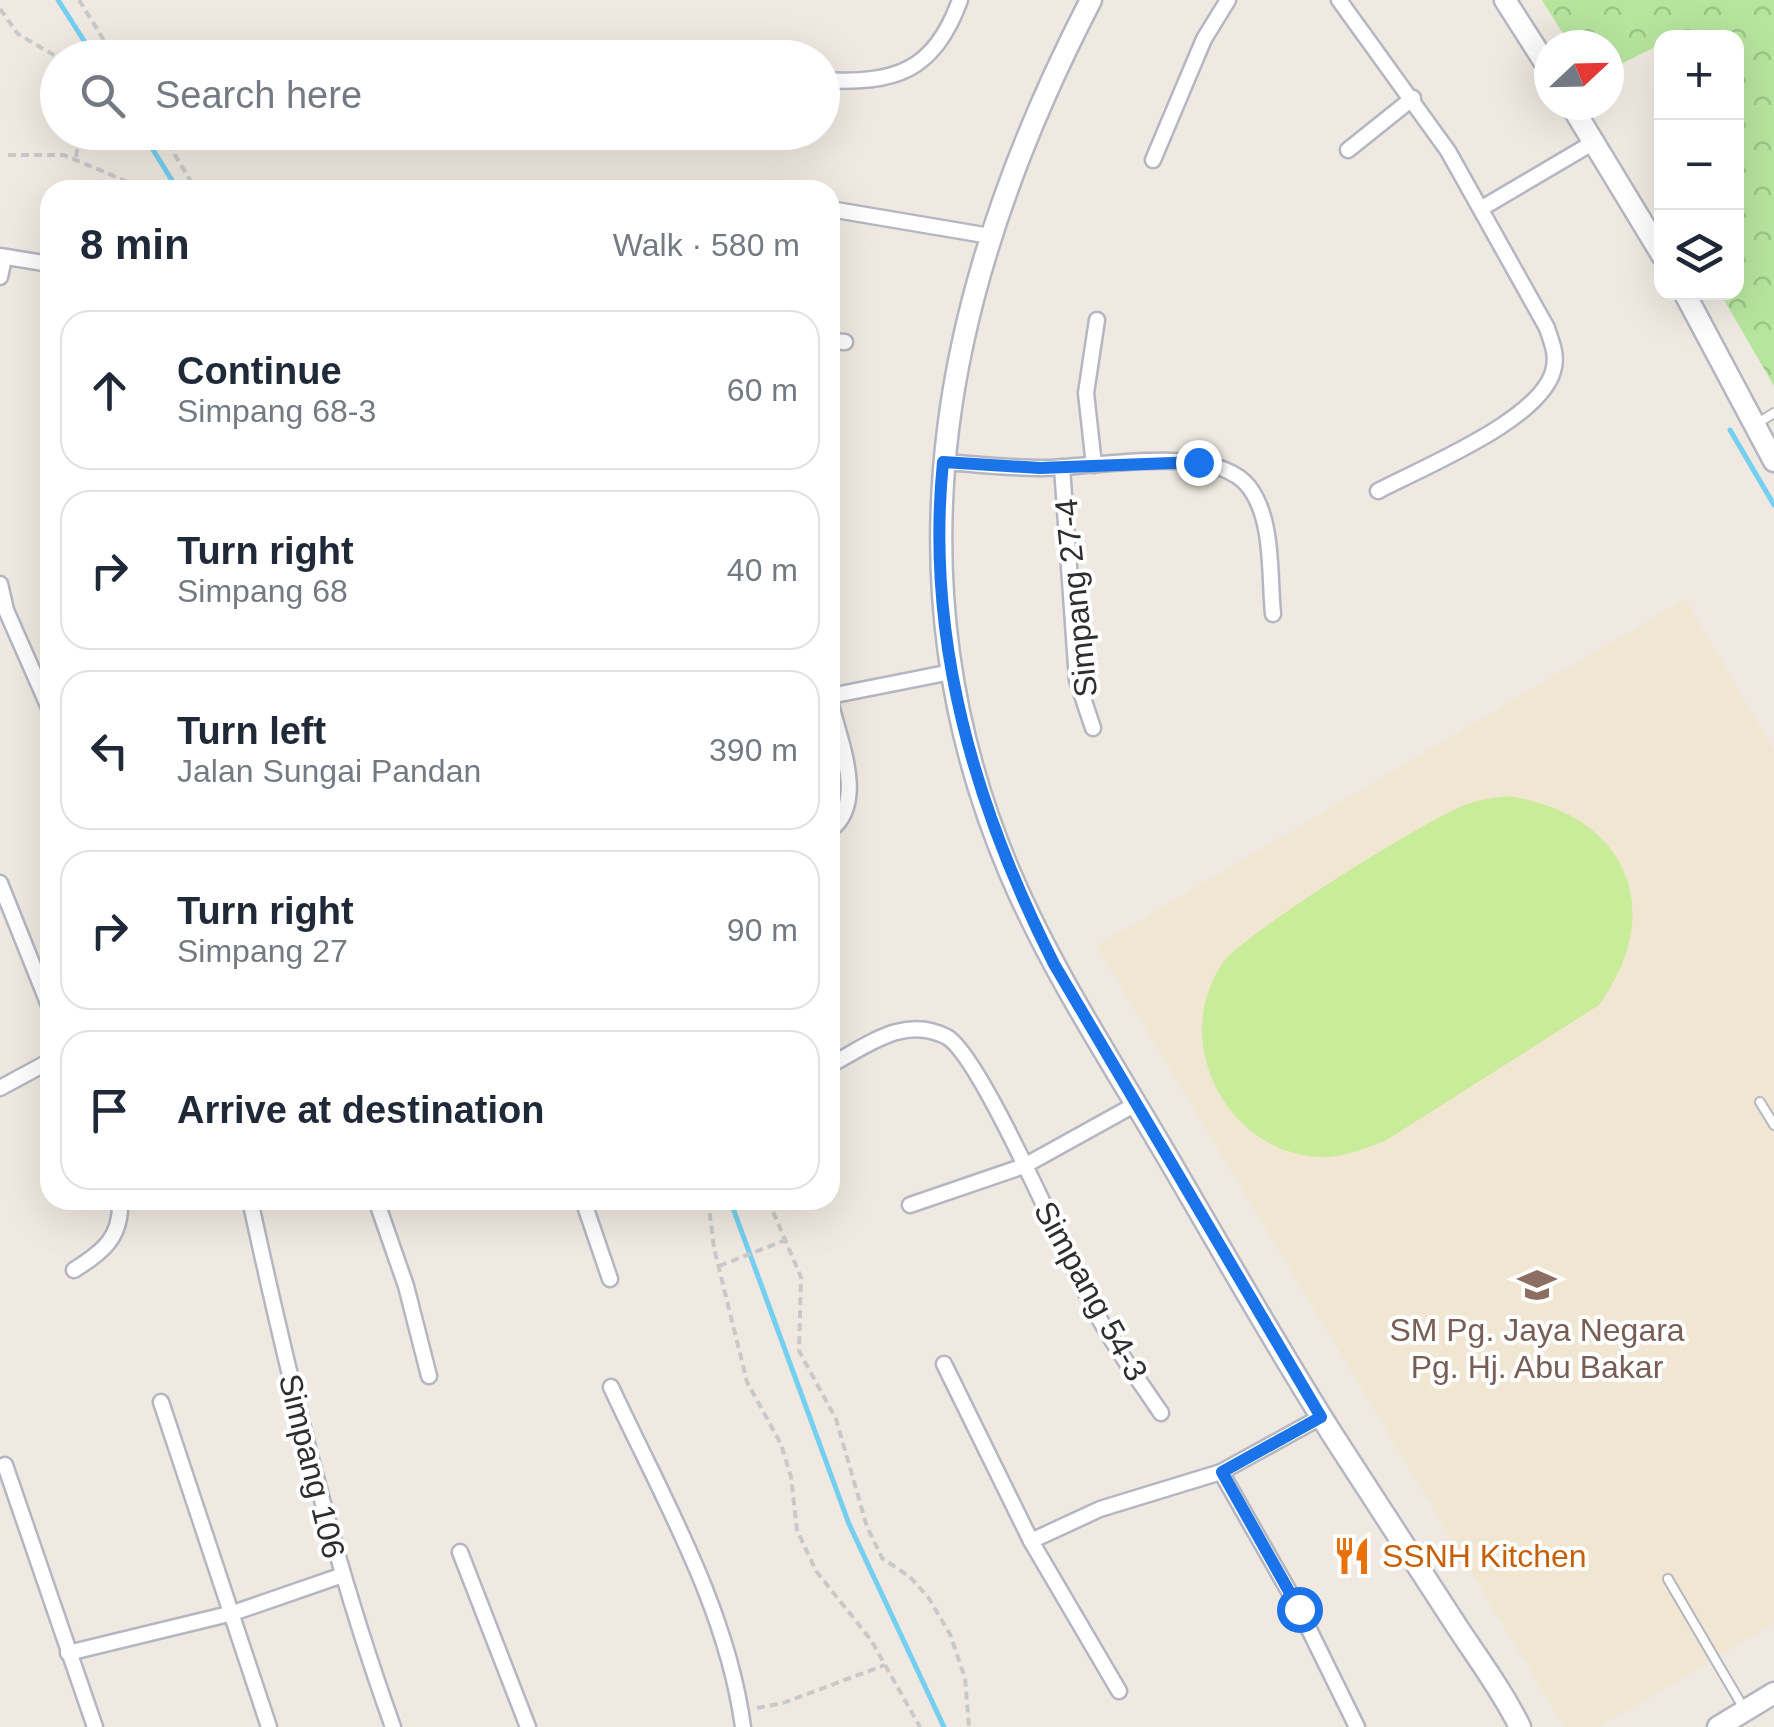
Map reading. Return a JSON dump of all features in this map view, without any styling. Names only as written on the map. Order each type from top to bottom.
[{"type":"street","points":[[840,80],[878,81],[912,68],[934,51],[946,35],[960,0]]},
{"type":"street","points":[[1092,0],[1043,93],[990,236],[955,372],[943,462],[939,548],[951,672],[970,761],[1008,868],[1054,964],[1321,1417],[1520,1727]]},
{"type":"street","points":[[1152,160],[1204,39],[1228,0]]},
{"type":"street","points":[[1339,0],[1413,98],[1482,208],[1548,328],[1555,352],[1551,379],[1524,412],[1378,491]]},
{"type":"street","points":[[1505,0],[1534,45]]},
{"type":"street","points":[[1348,150],[1413,98]]},
{"type":"street","points":[[1580,120],[1654,243]]},
{"type":"street","points":[[1482,208],[1594,142]]},
{"type":"street","points":[[840,211],[990,236]]},
{"type":"street","points":[[0,277],[2,257],[40,263]]},
{"type":"street","points":[[1689,300],[1765,418],[1774,461]]},
{"type":"street","points":[[1094,464],[1086,393],[1097,320]]},
{"type":"street","points":[[943,462],[1062,467],[1198,462],[1218,466],[1247,484],[1264,526],[1273,614]]},
{"type":"street","name":"Simpang 27-4","points":[[1062,467],[1076,665],[1093,728]]},
{"type":"street","points":[[0,584],[3,611],[40,689]]},
{"type":"street","points":[[840,696],[951,672]]},
{"type":"street","points":[[840,746],[850,794],[840,819]]},
{"type":"street","points":[[0,882],[40,983]]},
{"type":"street","name":"Simpang 54-3","points":[[840,1060],[889,1033],[918,1030],[947,1038],[967,1060],[1097,1316],[1161,1413]]},
{"type":"street","points":[[0,1088],[40,1066]]},
{"type":"street","points":[[910,1205],[1024,1166],[1136,1104]]},
{"type":"street","points":[[74,1270],[107,1248],[114,1237],[118,1210]]},
{"type":"street","name":"Simpang 106","points":[[252,1210],[294,1398],[340,1576],[393,1727]]},
{"type":"street","points":[[379,1210],[406,1286],[429,1376]]},
{"type":"street","points":[[586,1210],[610,1279]]},
{"type":"street","points":[[944,1364],[1031,1542],[1119,1691]]},
{"type":"street","points":[[612,1386],[708,1601],[735,1680],[739,1723]]},
{"type":"street","points":[[161,1402],[268,1727]]},
{"type":"street","points":[[1031,1542],[1100,1509],[1222,1472],[1321,1417]]},
{"type":"street","points":[[5,1465],[94,1727]]},
{"type":"street","points":[[1222,1472],[1299,1609],[1356,1727]]},
{"type":"street","points":[[460,1552],[528,1727]]},
{"type":"street","points":[[68,1653],[233,1614],[340,1576]]},
{"type":"street","points":[[1718,1727],[1774,1693]]},
{"type":"street","points":[[1501,1694],[1512,1727]]},
{"type":"lane","points":[[1760,1102],[1774,1125]]},
{"type":"lane","points":[[1668,1579],[1745,1711]]},
{"type":"path","points":[[79,0],[104,40]]},
{"type":"path","points":[[0,9],[18,34],[40,47]]},
{"type":"path","points":[[76,159],[77,150]]},
{"type":"path","points":[[172,150],[190,180]]},
{"type":"path","points":[[8,155],[49,152],[124,180]]},
{"type":"path","points":[[710,1210],[718,1266],[748,1382],[782,1444],[791,1478],[797,1530],[816,1570],[885,1664],[920,1727]]},
{"type":"path","points":[[773,1210],[802,1277],[799,1350],[836,1419],[867,1528],[882,1558],[910,1577],[928,1597],[950,1634],[965,1678],[970,1727]]},
{"type":"path","points":[[718,1266],[788,1239]]},
{"type":"path","points":[[739,1723],[885,1664]]},
{"type":"shaded area","name":"SM Pg. Jaya Negara Pg. Hj. Abu Bakar","points":[[1685,599],[1774,751],[1774,1623],[1599,1727],[1564,1727],[1097,946]]},
{"type":"green space","points":[[1542,0],[1774,0],[1774,386],[1724,300],[1744,300],[1744,30],[1654,30],[1654,48],[1624,62],[1624,30],[1561,30]]},
{"type":"green space","points":[[1508,796],[1548,806],[1581,822],[1607,844],[1624,870],[1632,901],[1631,934],[1620,969],[1599,1005],[1385,1141],[1319,1157],[1286,1150],[1257,1136],[1234,1114],[1216,1088],[1205,1058],[1202,1026],[1207,994],[1222,964],[1300,903],[1418,829],[1470,803]]},
{"type":"waterway","points":[[58,0],[84,40]]},
{"type":"waterway","points":[[153,150],[172,180]]},
{"type":"waterway","points":[[1730,430],[1774,505]]},
{"type":"waterway","points":[[734,1210],[849,1524],[944,1727]]},
{"type":"place","name":"SM Pg. Jaya Negara Pg. Hj. Abu Bakar","points":[[1537,1285]]},
{"type":"place","name":"SSNH Kitchen","points":[[1352,1556]]},
{"type":"route","points":[[1198,462],[1040,468],[943,462],[939,505],[942,609],[970,761],[1028,912],[1054,964],[1321,1417],[1222,1472],[1299,1609]]}]
